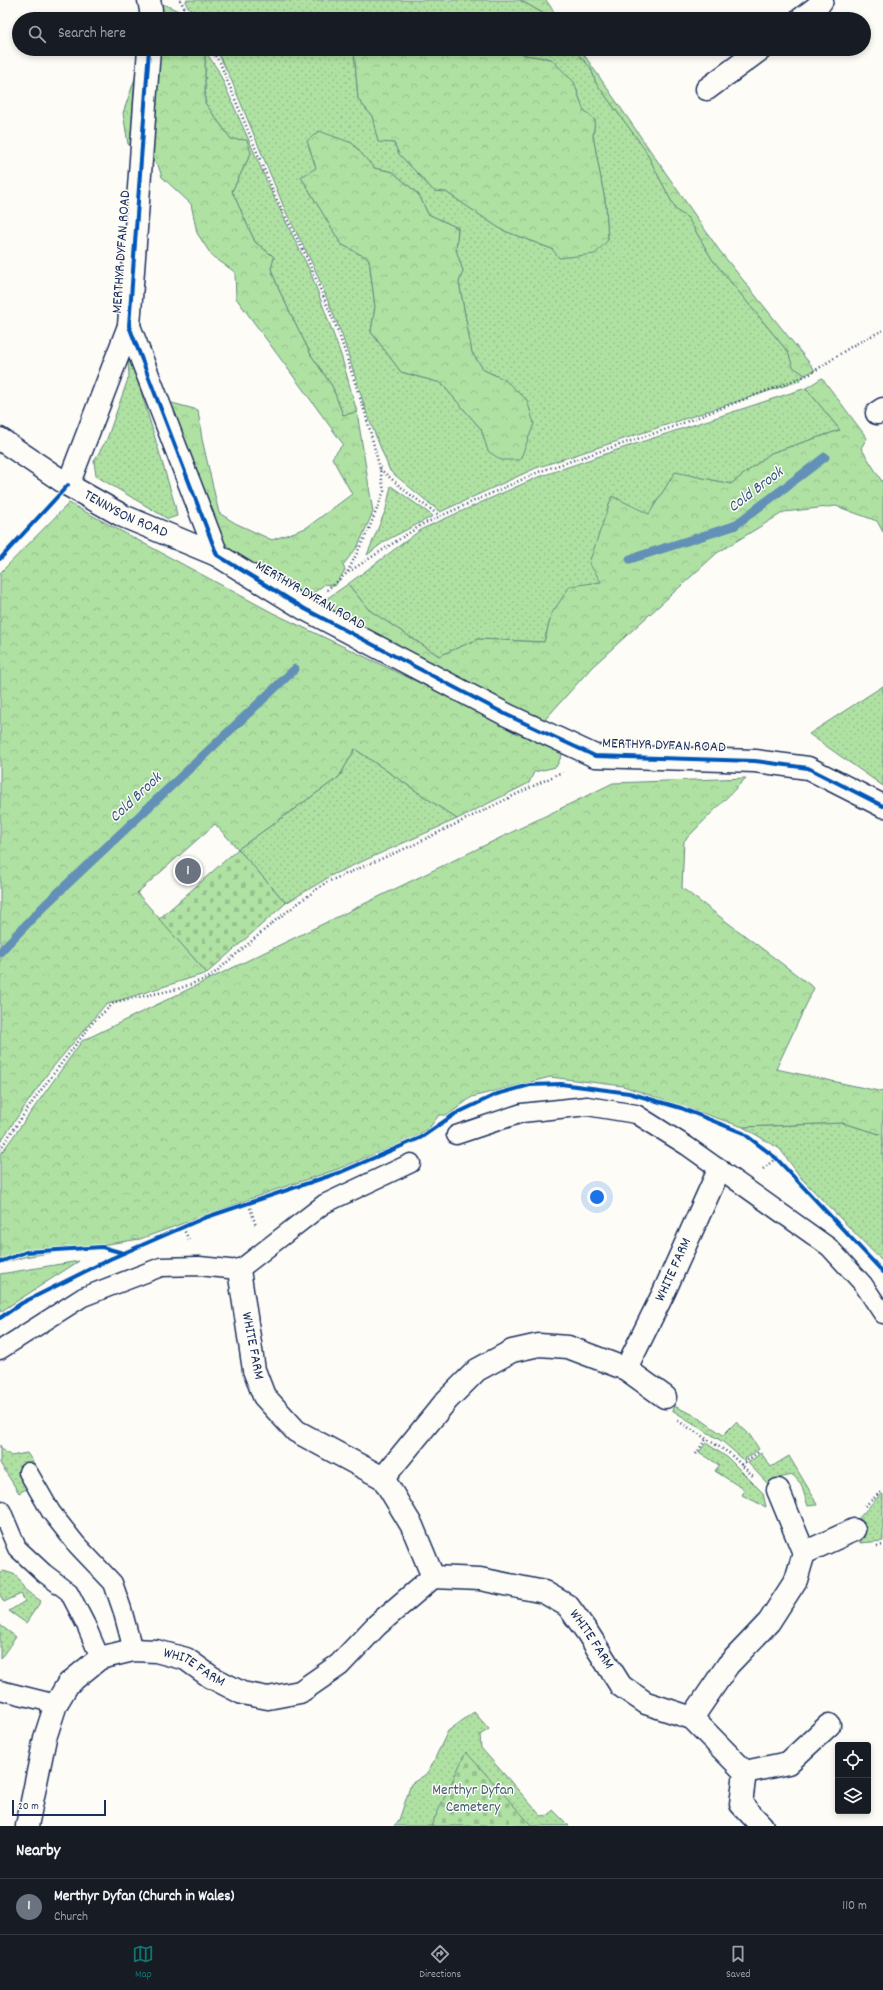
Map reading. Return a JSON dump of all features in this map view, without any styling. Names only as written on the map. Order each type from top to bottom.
[{"type":"street","points":[[149,0],[151,12]]},
{"type":"street","points":[[810,12],[817,7],[822,0]]},
{"type":"street","name":"MERTHYR DYFAN ROAD","points":[[148,56],[129,326],[217,555],[305,609],[507,715],[596,756],[755,761],[808,768],[883,806]]},
{"type":"street","points":[[707,89],[752,56]]},
{"type":"street","points":[[68,485],[129,326]]},
{"type":"street","name":"TENNYSON ROAD","points":[[0,439],[68,485],[123,516],[217,555]]},
{"type":"street","name":"WHITE FARM","points":[[626,1369],[664,1292],[719,1170]]},
{"type":"street","name":"WHITE FARM","points":[[239,1270],[254,1370],[264,1396],[296,1431],[383,1478]]},
{"type":"street","points":[[433,1577],[412,1526],[383,1478],[447,1400],[477,1370],[512,1351],[539,1345],[568,1347],[626,1369],[665,1397]]},
{"type":"street","points":[[692,1718],[728,1665],[769,1622],[796,1580],[804,1553],[778,1490]]},
{"type":"street","points":[[804,1553],[854,1530]]},
{"type":"street","name":"WHITE FARM","points":[[27,1826],[45,1738],[56,1704],[68,1684],[100,1658],[133,1650],[156,1651],[186,1659],[211,1677],[242,1693],[268,1698],[300,1692],[339,1665],[377,1625],[433,1577],[480,1579],[544,1592],[568,1606],[587,1632],[621,1686],[646,1703],[692,1718],[745,1772]]},
{"type":"street","points":[[762,1826],[741,1804],[745,1772],[788,1763],[829,1725]]},
{"type":"lane","points":[[456,1135],[522,1113],[587,1106],[636,1114],[687,1146],[829,1247],[863,1284],[883,1314]]},
{"type":"lane","points":[[0,1350],[84,1297],[161,1267],[198,1266],[239,1270],[324,1204],[411,1163]]},
{"type":"lane","points":[[28,1472],[51,1512],[72,1540],[113,1583],[133,1650]]},
{"type":"lane","points":[[1,1510],[17,1548],[44,1573],[69,1592],[86,1624],[100,1658]]},
{"type":"lane","points":[[0,1690],[56,1704]]},
{"type":"path","points":[[180,0],[187,12]]},
{"type":"path","points":[[215,56],[220,63],[276,198],[308,258],[338,331],[367,419],[380,469],[384,491],[369,529],[347,573]]},
{"type":"path","points":[[305,609],[347,573],[423,524],[541,471],[670,428],[810,374],[852,346],[883,330]]},
{"type":"path","points":[[380,469],[408,493],[440,516]]},
{"type":"path","points":[[0,1149],[93,1022],[115,1002],[178,989],[210,977],[276,920],[325,883],[411,846],[596,756]]},
{"type":"path","points":[[771,1154],[781,1164]]},
{"type":"path","points":[[242,1206],[256,1202]]},
{"type":"path","points":[[176,1231],[190,1225]]},
{"type":"path","points":[[0,1262],[26,1252],[102,1247],[122,1253]]},
{"type":"path","points":[[116,1256],[129,1251]]},
{"type":"path","points":[[665,1397],[667,1414],[729,1454],[764,1487],[778,1490]]},
{"type":"path","points":[[696,1454],[706,1438]]},
{"type":"path","points":[[741,1465],[760,1451]]},
{"type":"green space","points":[[186,0],[520,0],[541,12],[192,12],[186,4]]},
{"type":"green space","points":[[520,0],[546,0],[554,12],[541,12]]},
{"type":"green space","points":[[163,4],[181,12],[154,12]]},
{"type":"green space","points":[[142,56],[205,56],[205,103],[231,139],[247,140],[251,153],[232,191],[255,242],[274,257],[271,269],[279,290],[311,355],[332,386],[343,415],[357,412],[373,512],[358,546],[343,565],[345,570],[335,586],[325,584],[307,598],[220,555],[160,418],[172,403],[198,410],[202,439],[219,513],[235,523],[272,540],[306,528],[352,494],[332,458],[343,444],[236,298],[235,272],[212,256],[197,233],[191,204],[162,177],[158,165],[128,144],[123,113]]},
{"type":"green space","points":[[205,56],[208,56],[218,70],[271,191],[310,271],[341,355],[357,412],[343,415],[332,386],[311,355],[279,290],[271,269],[274,257],[255,242],[232,191],[251,153],[231,139],[205,103]]},
{"type":"green space","points":[[220,56],[355,56],[358,99],[372,116],[379,141],[394,143],[399,154],[434,191],[446,192],[502,230],[552,249],[608,240],[606,206],[593,136],[595,120],[583,109],[574,82],[551,59],[531,56],[580,56],[591,68],[596,83],[644,148],[676,210],[688,218],[712,259],[788,352],[794,367],[805,375],[799,381],[536,468],[440,512],[390,471],[367,414],[342,335],[314,267],[286,212],[230,77]],"holes":[[[352,143],[374,168],[393,172],[419,195],[428,214],[458,228],[456,250],[463,271],[459,282],[472,353],[484,370],[505,380],[489,451],[481,429],[441,383],[401,372],[371,332],[375,307],[369,259],[341,244],[302,178]]]},
{"type":"green space","points":[[355,56],[531,56],[551,59],[574,82],[583,109],[595,120],[593,136],[606,206],[608,240],[595,254],[559,258],[552,249],[502,230],[446,192],[434,191],[399,154],[394,143],[378,142],[372,116],[358,99]]},
{"type":"green space","points":[[580,56],[585,56],[719,250],[815,370],[805,375],[793,367],[788,352],[712,259],[688,218],[676,210],[644,148],[596,83],[591,68]]},
{"type":"green space","points":[[319,131],[352,143],[374,168],[393,172],[419,195],[428,214],[458,228],[456,250],[463,271],[459,282],[472,353],[484,370],[505,380],[527,400],[534,424],[520,460],[501,460],[488,451],[481,429],[441,383],[401,372],[371,332],[375,307],[369,259],[341,244],[301,177],[316,168],[307,141]]},
{"type":"green space","points":[[131,358],[175,505],[177,516],[168,519],[96,476],[94,461],[107,439],[129,376],[128,361]]},
{"type":"green space","points":[[822,378],[867,438],[861,448],[883,483],[883,532],[877,521],[836,506],[784,512],[717,553],[592,667],[541,724],[319,604],[348,584],[369,610],[439,656],[478,639],[544,642],[552,613],[570,586],[601,582],[589,563],[612,496],[649,514],[675,472],[731,484],[771,453],[840,430],[806,388]]},
{"type":"green space","points":[[806,388],[840,430],[771,453],[731,484],[675,473],[649,514],[601,582],[552,613],[544,642],[478,639],[439,656],[369,610],[348,584],[422,529],[536,478]]},
{"type":"green space","points":[[391,486],[433,516],[385,541],[367,555],[386,509]]},
{"type":"green space","points":[[69,503],[273,613],[531,736],[563,753],[556,767],[534,772],[529,783],[457,819],[355,749],[339,777],[238,849],[215,824],[137,893],[207,973],[105,1005],[48,1073],[0,1142],[0,573]]},
{"type":"green space","points":[[883,686],[883,786],[809,734]]},
{"type":"green space","points":[[355,749],[457,819],[334,874],[286,903],[238,849],[339,777]]},
{"type":"green space","points":[[746,778],[684,841],[682,888],[814,988],[776,1069],[883,1092],[883,1135],[843,1123],[743,1127],[623,1086],[550,1077],[472,1097],[448,1115],[439,1115],[430,1127],[412,1139],[338,1169],[272,1191],[140,1239],[24,1257],[0,1264],[0,1155],[82,1041],[613,783]]},
{"type":"green space","points":[[238,849],[286,903],[207,973],[159,919]]},
{"type":"green space","points":[[843,1123],[883,1135],[883,1262],[802,1179],[780,1149],[743,1127]]},
{"type":"green space","points":[[79,1261],[0,1312],[0,1274]]},
{"type":"green space","points":[[674,1406],[696,1416],[723,1435],[736,1422],[749,1434],[759,1449],[744,1460],[723,1442],[672,1410]]},
{"type":"green space","points":[[706,1443],[728,1458],[763,1493],[766,1507],[742,1495],[745,1490],[715,1471],[719,1465],[699,1452]]},
{"type":"green space","points":[[0,1445],[2,1449],[11,1456],[27,1453],[35,1465],[20,1474],[28,1488],[19,1493],[0,1463]]},
{"type":"green space","points":[[761,1453],[771,1467],[789,1456],[817,1505],[808,1506],[801,1484],[793,1475],[778,1478],[768,1484],[748,1463]]},
{"type":"green space","points":[[883,1494],[883,1541],[860,1543],[864,1532],[858,1519],[878,1497]]},
{"type":"green space","points":[[4,1571],[16,1575],[25,1590],[41,1601],[26,1623],[9,1611],[25,1601],[21,1594],[4,1602],[0,1595],[0,1574]]},
{"type":"green space","points":[[0,1625],[16,1637],[0,1659]]},
{"type":"green space","points":[[474,1712],[489,1729],[480,1735],[481,1748],[541,1816],[549,1815],[553,1810],[569,1826],[394,1826],[399,1820],[411,1784],[428,1773],[448,1731]]},
{"type":"green space","name":"Merthyr Dyfan Cemetery","points":[[466,1752],[532,1826],[431,1826]]},
{"type":"waterway","name":"Cold Brook","points":[[630,559],[734,526],[825,457]]},
{"type":"waterway","name":"Cold Brook","points":[[0,952],[45,905],[295,669]]},
{"type":"cycle path","points":[[148,56],[129,326],[217,555],[305,609],[507,715],[595,756],[755,761],[808,768],[883,806]]},
{"type":"cycle path","points":[[0,559],[68,485]]},
{"type":"cycle path","points":[[0,1318],[22,1303],[110,1259],[204,1218],[341,1172],[420,1138],[455,1114],[497,1094],[530,1085],[561,1084],[629,1093],[681,1108],[743,1133],[776,1158],[883,1272]]},
{"type":"cycle path","points":[[0,1262],[26,1252],[102,1247],[123,1253]]},
{"type":"place","name":"Merthyr Dyfan (Church in Wales)","points":[[188,871]]}]
